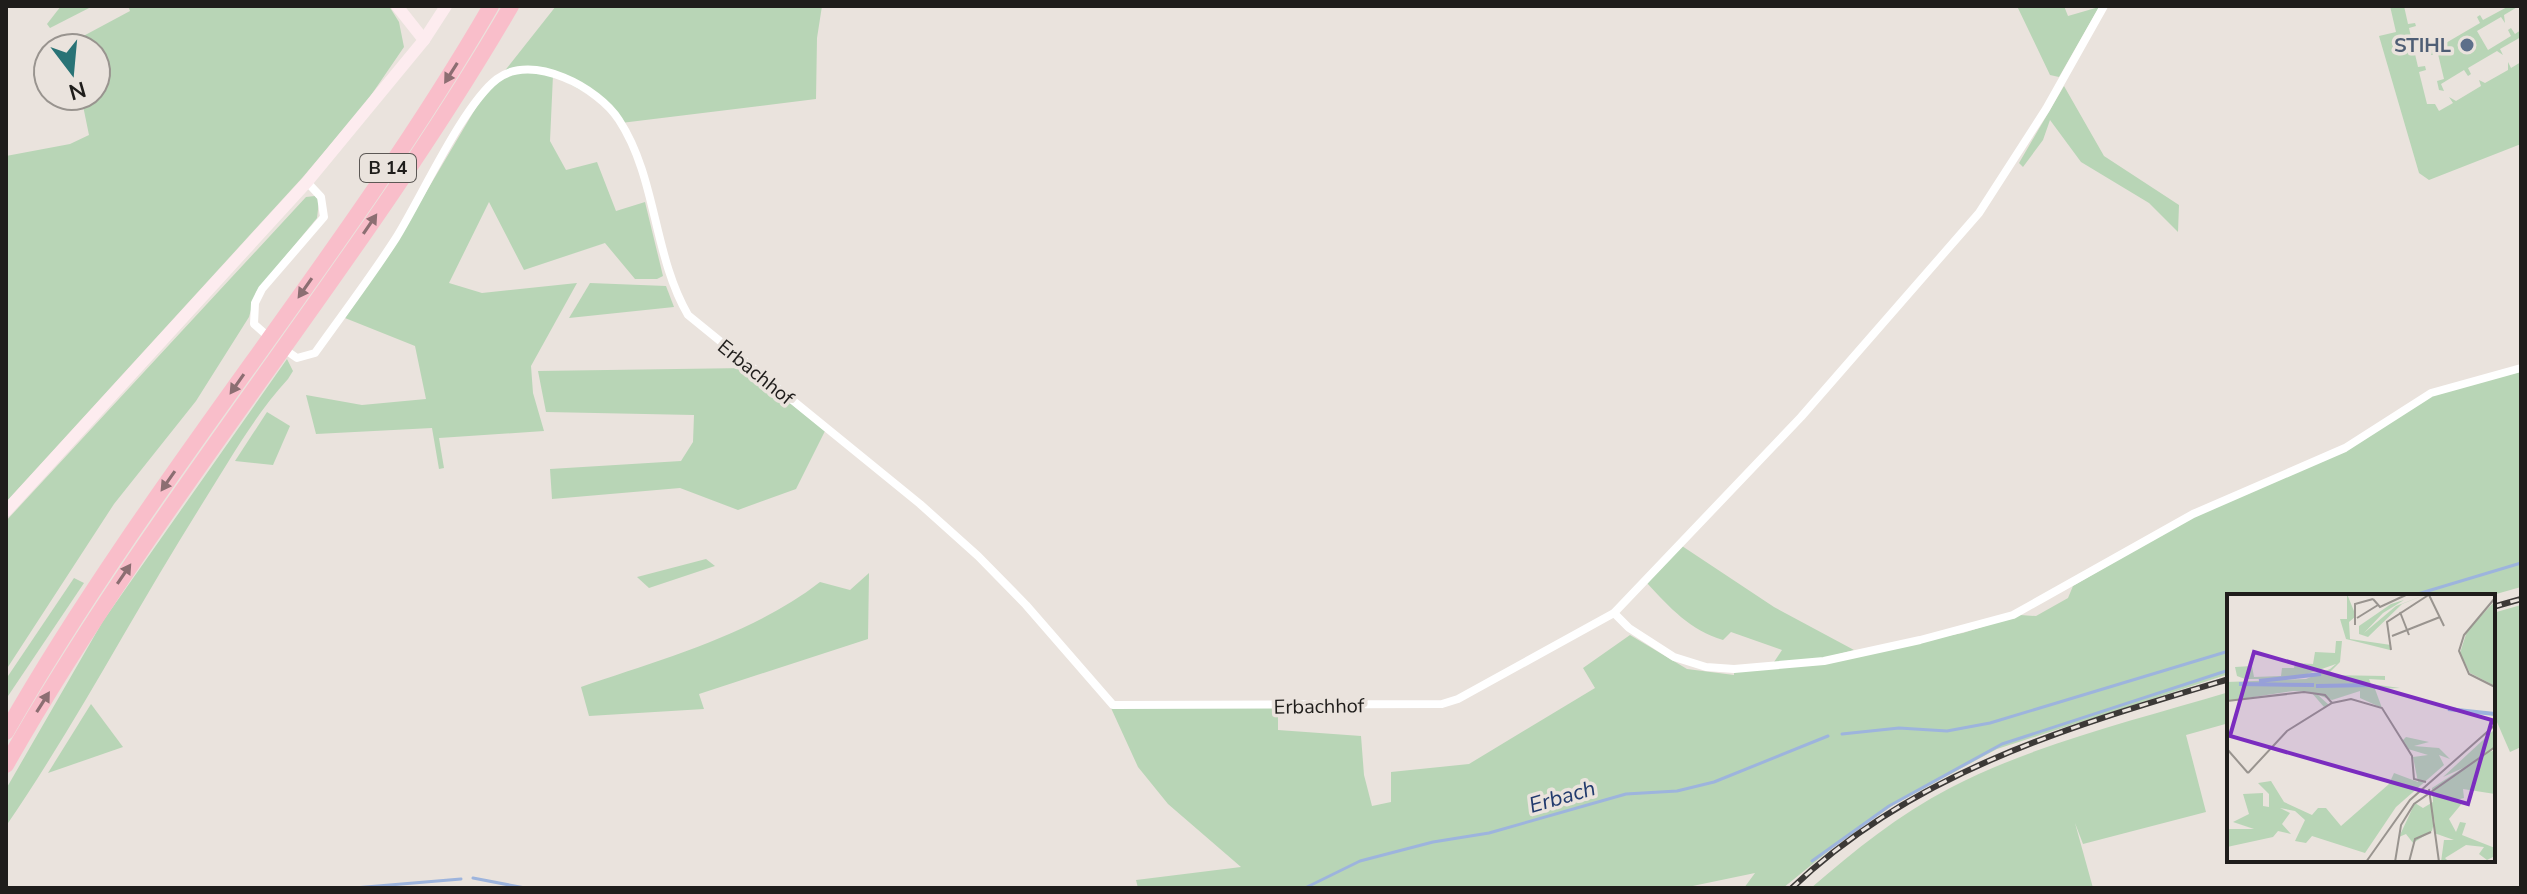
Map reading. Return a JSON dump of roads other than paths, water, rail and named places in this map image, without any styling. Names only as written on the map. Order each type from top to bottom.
[{"type":"highway","name":"B 14","points":[[286,330],[491,6]]},
{"type":"highway","name":"B 14","points":[[6,732],[51,656],[286,330],[402,178],[511,6]]},
{"type":"highway","name":"B 14","points":[[6,765],[119,581],[267,356]]},
{"type":"highway","points":[[6,709],[29,674],[51,656]]},
{"type":"street","points":[[397,6],[424,40]]},
{"type":"street","points":[[6,511],[307,182],[424,40],[446,6]]},
{"type":"street","points":[[2104,6],[2046,109],[1979,213],[1801,417],[1614,613],[1629,628],[1674,657],[1706,667],[1734,669],[1824,661],[2013,615],[2193,514],[2345,448],[2431,393],[2521,368]]},
{"type":"street","name":"Erbachhof","points":[[307,182],[321,197],[324,217],[262,289],[253,317],[260,331],[293,357],[302,359],[315,353],[395,240],[475,103],[496,80],[522,71],[582,83],[614,113],[632,146],[672,283],[688,315],[920,504],[978,556],[1026,605],[1113,705],[1442,704],[1458,699],[1614,613]]},
{"type":"waterway","name":"Erbach","points":[[2418,594],[2521,563]]},
{"type":"waterway","name":"Erbach","points":[[1842,734],[1899,728],[1947,731],[1990,723],[2227,652]]},
{"type":"waterway","points":[[1812,861],[1889,806],[2002,744],[2227,671]]},
{"type":"waterway","name":"Erbach","points":[[1305,888],[1360,861],[1433,842],[1489,833],[1626,794],[1677,791],[1714,782],[1828,736]]},
{"type":"waterway","name":"Erbach","points":[[473,878],[525,888]]},
{"type":"waterway","name":"Erbach","points":[[354,888],[461,879]]},
{"type":"railway","points":[[2495,606],[2521,599]]},
{"type":"railway","points":[[1792,888],[1839,847],[1942,783],[2053,735],[2227,680]]},
{"type":"place","name":"STIHL","points":[[2467,45]]}]
